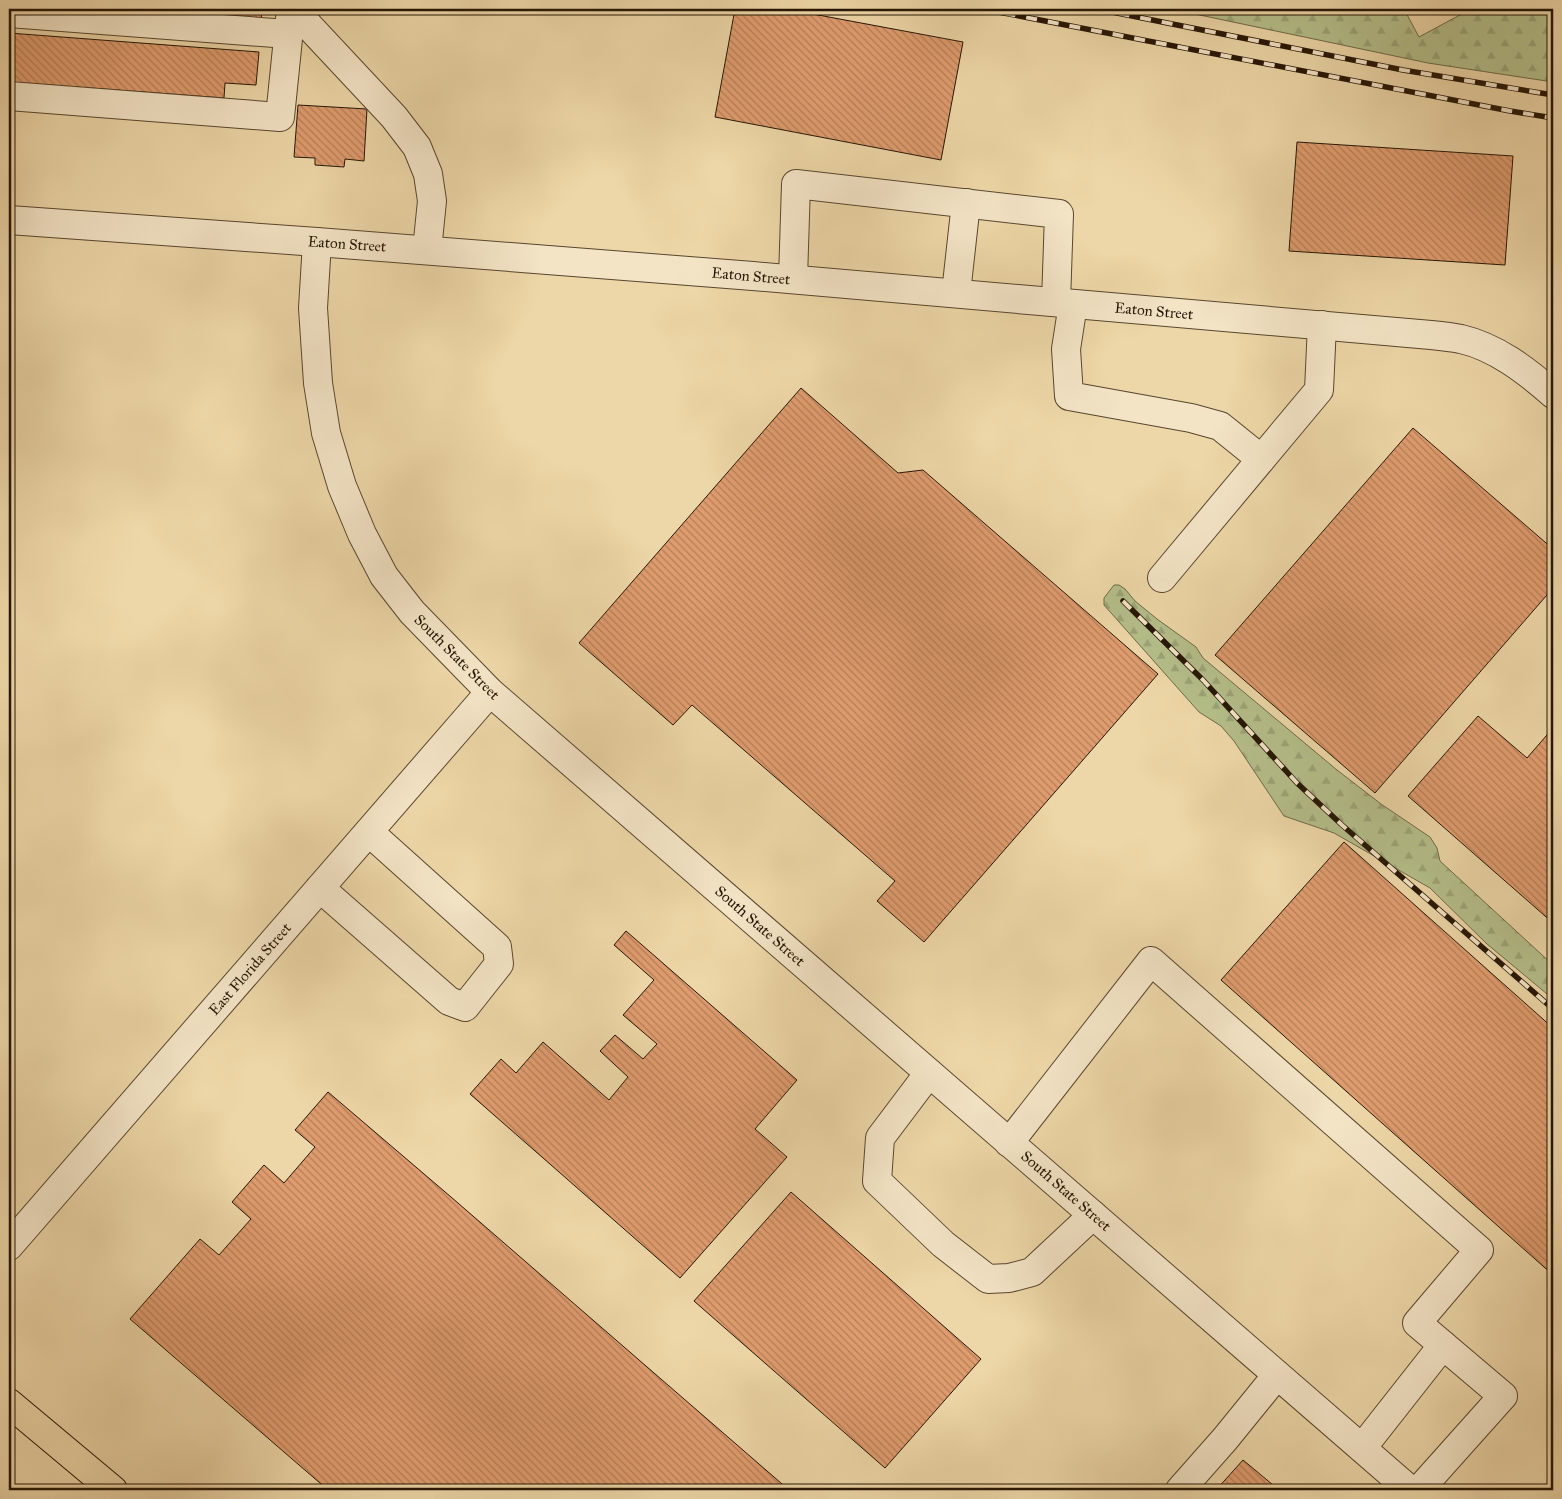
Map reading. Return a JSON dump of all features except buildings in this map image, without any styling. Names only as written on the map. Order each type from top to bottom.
[{"type":"main road","points":[[9,1403],[113,1490]]},
{"type":"street","points":[[9,13],[291,17],[394,117],[417,147],[428,174],[432,201],[427,250]]},
{"type":"street","points":[[9,96],[280,117],[291,17]]},
{"type":"street","points":[[794,280],[796,184],[1059,214],[1069,396],[1191,418],[1220,426],[1261,459]]},
{"type":"street","points":[[956,293],[966,203]]},
{"type":"street","name":"Eaton Street","points":[[9,220],[427,250],[956,293],[1454,338],[1462,339],[1490,350],[1522,369],[1553,394]]},
{"type":"street","name":"South State Street","points":[[317,242],[313,308],[318,384],[326,433],[342,486],[362,534],[384,576],[412,612],[490,692],[1410,1490]]},
{"type":"street","points":[[1162,578],[1319,390],[1322,325]]},
{"type":"street","name":"East Florida Street","points":[[9,1246],[490,692]]},
{"type":"street","points":[[320,888],[449,1001],[465,1006],[499,964],[497,947],[369,832]]},
{"type":"street","points":[[1009,1142],[1151,961],[1479,1250],[1417,1323],[1503,1396],[1419,1490]]},
{"type":"street","points":[[929,1072],[880,1138],[877,1181],[943,1244],[988,1279],[1009,1278],[1032,1272],[1093,1215]]},
{"type":"street","points":[[1362,1448],[1443,1345]]},
{"type":"street","points":[[1180,1490],[1225,1439],[1277,1375]]},
{"type":"green space","points":[[1171,9],[1404,9],[1419,37],[1471,9],[1553,9],[1553,82],[1428,63]]},
{"type":"green space","points":[[1114,585],[1119,585],[1125,589],[1135,601],[1157,619],[1196,647],[1203,658],[1337,770],[1381,804],[1430,837],[1437,848],[1440,861],[1553,965],[1553,999],[1487,944],[1430,888],[1334,833],[1284,816],[1234,741],[1221,726],[1199,712],[1104,605],[1104,598]]},
{"type":"railway","points":[[983,9],[1553,118]]},
{"type":"railway","points":[[1097,9],[1403,70],[1553,95]]},
{"type":"railway","points":[[1123,601],[1203,680],[1297,783],[1342,825],[1553,1009]]}]
